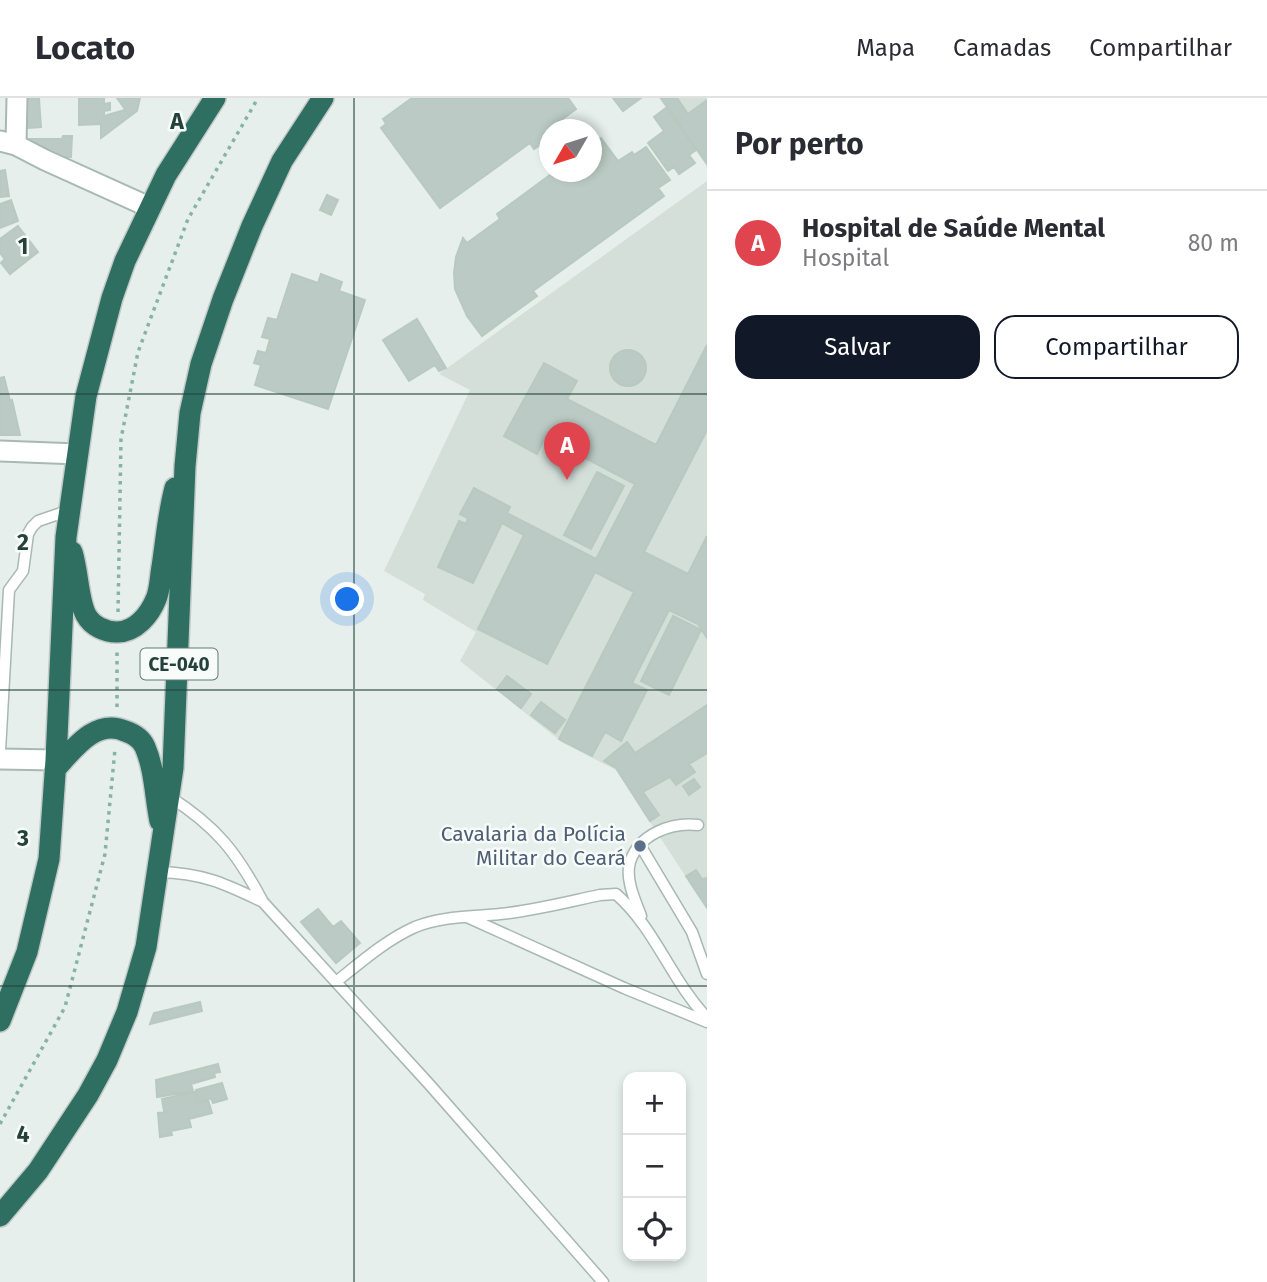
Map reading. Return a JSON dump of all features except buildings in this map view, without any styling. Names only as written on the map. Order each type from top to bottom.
[{"type":"highway","points":[[0,1021],[27,952],[49,859],[66,537],[86,396],[125,261],[166,175],[215,98]]},
{"type":"highway","name":"CE-040","points":[[0,1216],[38,1171],[72,1121],[107,1060],[127,1012],[146,947],[170,797],[178,685],[185,466],[190,413],[201,364],[252,226],[282,161],[323,98]]},
{"type":"highway","points":[[66,537],[76,565],[85,614],[97,626],[118,632],[128,630],[151,611],[158,596],[171,503],[175,486],[185,466]]},
{"type":"highway","points":[[56,764],[78,744],[101,729],[117,727],[140,739],[146,748],[152,771],[164,837]]},
{"type":"street","points":[[17,98],[8,143],[149,207]]},
{"type":"street","points":[[0,452],[78,454]]},
{"type":"street","points":[[0,760],[56,764]]},
{"type":"lane","points":[[0,751],[9,590],[23,571],[28,534],[32,527],[38,521],[70,510]]},
{"type":"lane","points":[[170,797],[213,828],[246,870],[263,902],[438,1094],[603,1282]]},
{"type":"lane","points":[[698,825],[688,824],[656,830],[640,845],[630,863],[631,887],[644,923],[691,1001],[707,1020]]},
{"type":"lane","points":[[640,845],[692,932],[707,974]]},
{"type":"lane","points":[[158,872],[189,873],[220,881],[263,902]]},
{"type":"lane","points":[[336,982],[386,943],[430,922],[499,914],[616,894],[644,923]]},
{"type":"lane","points":[[465,916],[624,988],[707,1020]]},
{"type":"shaded area","points":[[659,98],[707,98],[707,166]]},
{"type":"shaded area","points":[[707,181],[707,909],[616,770],[563,743],[460,661],[476,632],[423,600],[425,594],[384,571],[470,390],[439,374]]},
{"type":"place","name":"Hospital de Saúde Mental","points":[[567,480]]},
{"type":"place","name":"Cavalaria da Polícia Militar do Ceará","points":[[640,846]]}]
